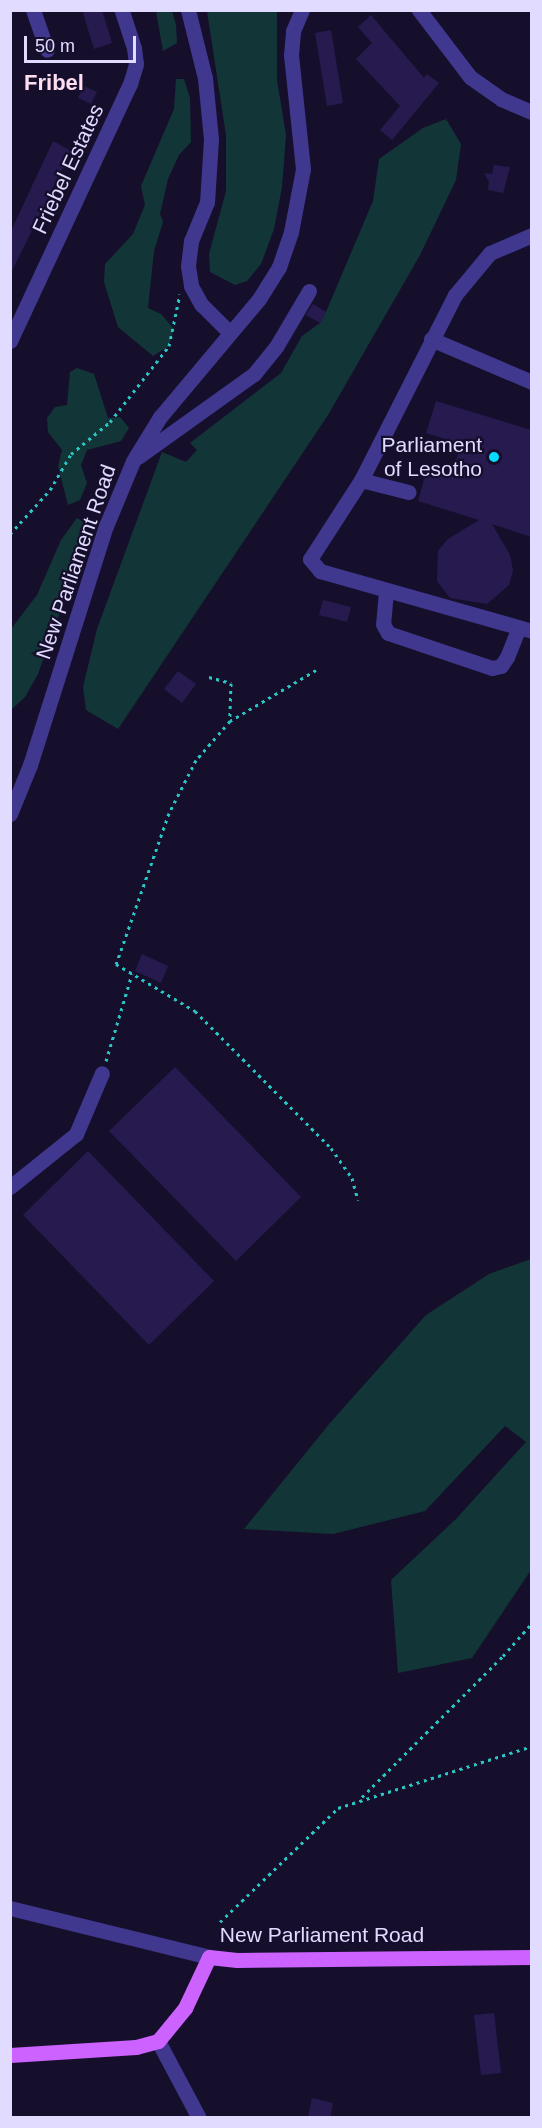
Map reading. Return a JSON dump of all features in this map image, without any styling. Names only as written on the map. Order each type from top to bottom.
[{"type":"main road","name":"New Parliament Road","points":[[209,1957],[237,1960],[531,1957]]},
{"type":"main road","points":[[10,2055],[136,2047],[158,2042],[185,2008],[209,1957]]},
{"type":"street","points":[[33,10],[47,50]]},
{"type":"street","name":"Friebel Estates","points":[[10,341],[130,84],[136,64],[134,48],[122,10]]},
{"type":"street","points":[[188,10],[205,78],[212,139],[207,202],[191,241],[188,266],[191,286],[201,304],[230,333]]},
{"type":"street","name":"New Parliament Road","points":[[10,814],[106,526],[133,460],[160,417],[260,299],[279,267],[291,232],[303,169],[291,55],[293,31],[302,10]]},
{"type":"street","points":[[419,10],[470,77],[501,99],[531,112]]},
{"type":"street","points":[[386,591],[383,624],[388,633],[492,668],[501,666],[525,629],[320,571],[310,559],[361,480],[455,295],[490,253],[531,235]]},
{"type":"street","points":[[133,460],[254,374],[276,347],[309,291]]},
{"type":"street","points":[[431,339],[531,382]]},
{"type":"street","points":[[361,480],[408,492]]},
{"type":"street","points":[[10,1187],[76,1134],[102,1073]]},
{"type":"street","name":"New Parliament Road","points":[[10,1908],[209,1957]]},
{"type":"street","points":[[158,2042],[199,2118]]},
{"type":"path","points":[[10,534],[50,490],[71,454],[110,422],[169,346],[176,303],[180,293],[191,286]]},
{"type":"path","points":[[316,670],[230,721],[196,760],[169,813],[116,964],[195,1011],[332,1148],[352,1178],[358,1200]]},
{"type":"path","points":[[209,677],[231,683],[230,721]]},
{"type":"path","points":[[102,1073],[132,974]]},
{"type":"path","points":[[360,1798],[503,1656],[531,1623]]},
{"type":"path","points":[[220,1922],[338,1808],[360,1798],[531,1746]]},
{"type":"green space","points":[[156,11],[172,11],[176,25],[177,43],[163,51]]},
{"type":"green space","points":[[207,11],[277,11],[277,80],[286,135],[282,187],[274,229],[261,264],[247,281],[235,285],[210,272],[209,254],[226,191],[226,135]]},
{"type":"green space","points":[[176,79],[184,79],[190,98],[191,142],[179,155],[168,179],[160,214],[163,222],[154,251],[148,308],[161,314],[174,329],[169,346],[153,356],[118,327],[104,282],[105,264],[133,234],[145,205],[141,186],[174,109]]},
{"type":"green space","points":[[446,119],[461,144],[456,180],[420,255],[328,415],[118,729],[86,710],[83,687],[97,629],[162,452],[186,462],[197,450],[190,443],[281,373],[302,336],[320,323],[326,312],[373,201],[379,159],[423,128]]},
{"type":"green space","points":[[77,368],[94,374],[108,418],[120,417],[129,428],[121,441],[87,450],[81,465],[87,483],[80,500],[68,505],[58,466],[62,450],[48,432],[47,418],[55,407],[67,405],[70,372]]},
{"type":"green space","points":[[77,518],[88,525],[85,542],[38,674],[25,697],[11,710],[11,629],[37,595],[61,540]]},
{"type":"green space","points":[[531,1259],[531,1570],[472,1658],[398,1673],[391,1580],[456,1519],[526,1442],[505,1426],[425,1511],[333,1534],[244,1529],[330,1423],[426,1315],[489,1274]]},
{"type":"building","points":[[82,10],[102,10],[112,43],[94,49]]},
{"type":"building","points":[[371,15],[424,78],[427,74],[439,83],[392,140],[380,130],[400,106],[356,59],[372,43],[358,27]]},
{"type":"building","points":[[331,30],[343,103],[327,106],[315,33]]},
{"type":"building","points":[[84,86],[97,92],[91,104],[78,98]]},
{"type":"building","points":[[53,141],[71,151],[10,275],[10,233]]},
{"type":"building","points":[[494,165],[510,167],[503,193],[488,190],[489,182],[484,173],[492,174]]},
{"type":"building","points":[[313,304],[326,312],[320,323],[306,315]]},
{"type":"building","name":"Parliament of Lesotho","points":[[436,401],[531,430],[531,537],[492,524],[510,555],[513,570],[509,585],[487,604],[450,598],[437,581],[438,551],[448,539],[479,520],[418,501],[427,470],[451,477],[461,444],[426,433]]},
{"type":"building","points":[[323,600],[351,607],[347,622],[319,615]]},
{"type":"building","points":[[178,671],[196,684],[182,703],[164,689]]},
{"type":"building","points":[[142,954],[168,966],[161,983],[135,971]]},
{"type":"building","points":[[175,1067],[301,1197],[236,1261],[109,1131]]},
{"type":"building","points":[[88,1151],[214,1281],[149,1345],[23,1215]]},
{"type":"building","points":[[494,2013],[501,2073],[481,2075],[474,2015]]},
{"type":"building","points":[[312,2098],[333,2103],[330,2118],[308,2118]]},
{"type":"place","name":"Parliament of Lesotho","points":[[494,457]]},
{"type":"district","name":"Fribel","points":[[54,83]]}]
